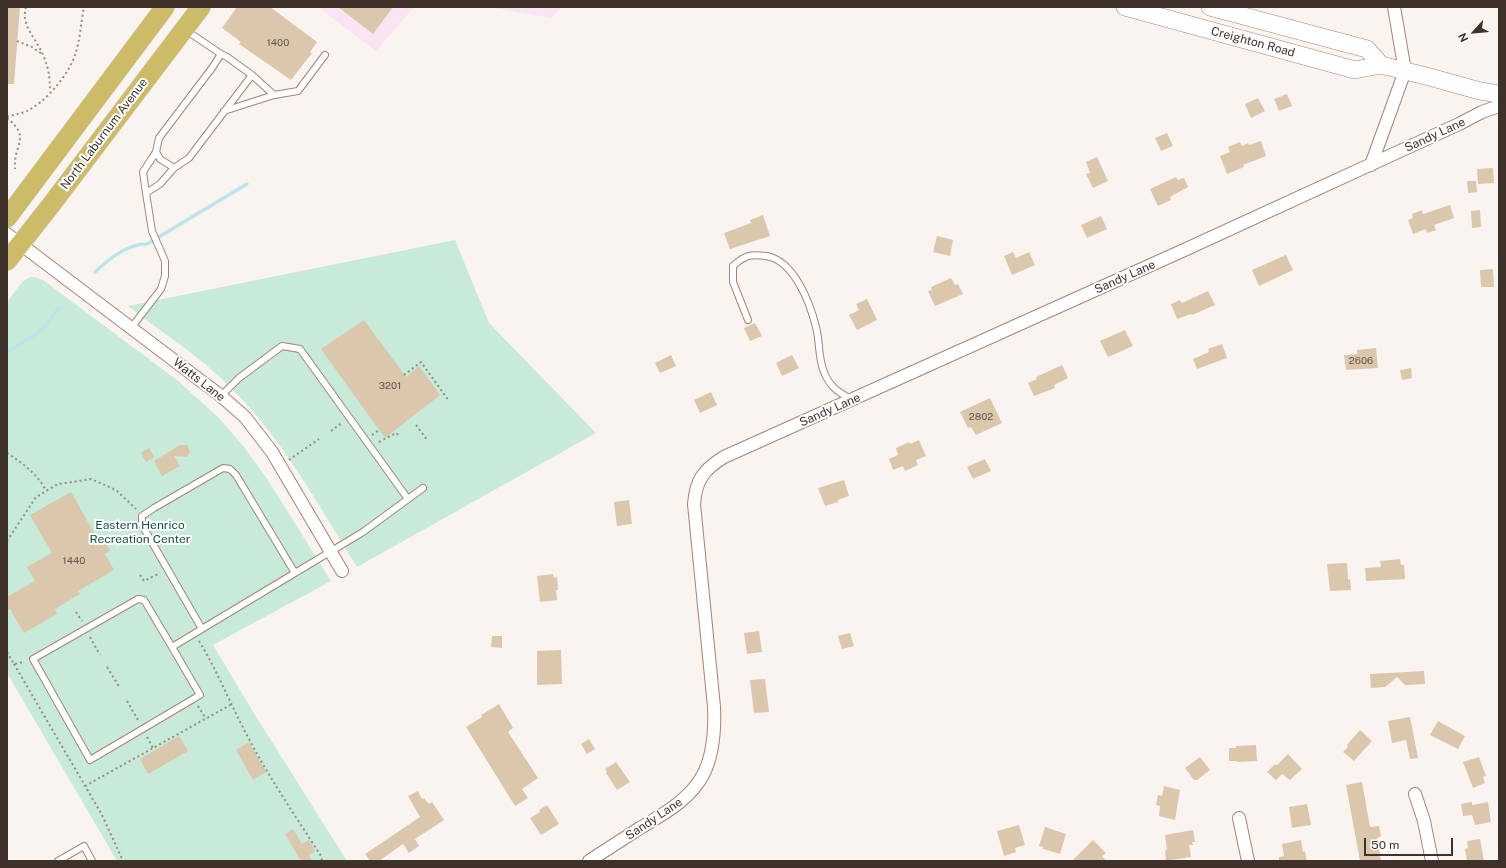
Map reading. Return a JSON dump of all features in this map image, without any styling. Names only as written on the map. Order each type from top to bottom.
[{"type":"main road","points":[[7,218],[165,7]]},
{"type":"main road","name":"North Laburnum Avenue","points":[[7,261],[14,239],[201,7]]},
{"type":"main road","name":"Creighton Road","points":[[1126,7],[1355,70],[1381,65],[1480,91],[1499,94]]},
{"type":"main road","name":"Creighton Road","points":[[1210,7],[1367,49],[1381,65]]},
{"type":"street","points":[[1370,165],[1405,71],[1394,7]]},
{"type":"street","name":"Sandy Lane","points":[[588,861],[669,810],[685,798],[699,782],[711,753],[715,726],[714,706],[694,504],[695,490],[699,481],[711,465],[724,457],[1370,165],[1482,112],[1499,106]]},
{"type":"street","name":"Watts Lane","points":[[14,239],[221,396],[245,417],[272,452],[342,571]]},
{"type":"street","points":[[1415,794],[1424,821],[1432,861]]},
{"type":"street","points":[[1239,818],[1248,861]]},
{"type":"lane","points":[[184,29],[252,75],[274,95]]},
{"type":"lane","points":[[131,328],[161,289],[166,276],[165,261],[161,248],[152,231],[143,172],[156,152],[159,138],[221,54]]},
{"type":"lane","points":[[224,111],[274,95],[298,91],[325,55]]},
{"type":"lane","points":[[146,193],[160,184],[174,168],[189,158],[252,75]]},
{"type":"lane","points":[[156,152],[160,159],[174,168]]},
{"type":"lane","points":[[748,320],[733,282],[733,266],[742,258],[756,255],[770,257],[783,264],[794,275],[802,289],[816,328],[820,357],[824,372],[838,392],[853,400]]},
{"type":"lane","points":[[221,396],[238,378],[282,346],[300,349],[408,499]]},
{"type":"lane","points":[[202,629],[145,533],[142,525],[142,516],[154,508],[222,468],[230,469],[236,475],[295,573]]},
{"type":"lane","points":[[172,647],[363,532],[424,488]]},
{"type":"lane","points":[[138,599],[144,600],[172,647],[200,695],[90,760],[34,660],[138,599]]},
{"type":"lane","points":[[58,861],[84,846],[92,861]]},
{"type":"path","points":[[26,7],[24,12],[27,28],[43,54],[50,76],[50,93]]},
{"type":"path","points":[[7,117],[25,112],[38,103],[50,93],[64,76],[75,56],[84,7]]},
{"type":"path","points":[[17,42],[32,47],[43,54]]},
{"type":"path","points":[[7,117],[16,125],[20,134],[20,144],[14,159],[14,168]]},
{"type":"path","points":[[404,375],[421,362],[450,401]]},
{"type":"path","points":[[331,431],[343,421]]},
{"type":"path","points":[[416,425],[428,441]]},
{"type":"path","points":[[372,435],[379,430]]},
{"type":"path","points":[[379,442],[391,434],[396,433],[400,436]]},
{"type":"path","points":[[288,461],[319,439]]},
{"type":"path","points":[[7,453],[21,463],[42,482],[46,491]]},
{"type":"path","points":[[7,541],[36,497],[58,484],[91,479],[116,490],[142,516]]},
{"type":"path","points":[[140,575],[144,581],[160,573]]},
{"type":"path","points":[[76,612],[82,621]]},
{"type":"path","points":[[88,634],[100,655]]},
{"type":"path","points":[[198,638],[214,666],[252,744],[270,776],[321,856],[322,861]]},
{"type":"path","points":[[7,652],[102,815],[123,861]]},
{"type":"path","points":[[14,664],[34,660]]},
{"type":"path","points":[[107,667],[120,688]]},
{"type":"path","points":[[194,699],[206,718]]},
{"type":"path","points":[[127,701],[139,723]]},
{"type":"path","points":[[85,786],[232,704]]},
{"type":"path","points":[[146,735],[153,748]]},
{"type":"shaded area","points":[[318,7],[414,7],[376,51]]},
{"type":"shaded area","points":[[488,7],[563,7],[551,18]]},
{"type":"green space","points":[[455,240],[489,323],[596,433],[357,567],[299,473],[267,428],[249,407],[219,376],[206,365],[128,306]]},
{"type":"green space","name":"Eastern Henrico Recreation Center","points":[[30,277],[43,280],[177,380],[219,418],[244,447],[268,480],[331,581],[213,645],[255,715],[347,861],[117,861],[7,673],[7,302],[22,282]]},
{"type":"building","points":[[7,7],[20,7],[14,84],[7,84]]},
{"type":"building","points":[[237,7],[270,7],[317,42],[310,52],[312,53],[291,80],[239,44],[241,42],[222,28]]},
{"type":"building","points":[[338,7],[393,7],[373,34]]},
{"type":"building","points":[[1287,94],[1292,106],[1279,111],[1274,99]]},
{"type":"building","points":[[1258,98],[1265,111],[1251,118],[1245,104]]},
{"type":"building","points":[[1167,133],[1173,146],[1161,151],[1155,138]]},
{"type":"building","points":[[1261,141],[1266,156],[1243,165],[1244,167],[1227,174],[1220,156],[1230,152],[1228,147],[1240,142],[1242,146],[1248,143],[1249,145]]},
{"type":"building","points":[[1097,157],[1108,181],[1093,188],[1086,174],[1090,173],[1086,162]]},
{"type":"building","points":[[1493,168],[1494,183],[1478,184],[1477,169]]},
{"type":"building","points":[[1176,177],[1178,180],[1184,178],[1188,187],[1170,197],[1171,200],[1158,206],[1150,189]]},
{"type":"building","points":[[1467,181],[1476,181],[1477,192],[1468,193]]},
{"type":"building","points":[[1450,205],[1454,218],[1434,225],[1436,230],[1427,233],[1426,229],[1413,234],[1408,220],[1413,218],[1412,214],[1422,210],[1423,214]]},
{"type":"building","points":[[1480,210],[1481,227],[1472,228],[1471,211]]},
{"type":"building","points":[[763,215],[770,236],[730,249],[724,233],[751,223],[750,220]]},
{"type":"building","points":[[1101,216],[1107,229],[1087,238],[1081,225]]},
{"type":"building","points":[[937,236],[953,240],[950,256],[933,252]]},
{"type":"building","points":[[1013,252],[1016,258],[1029,252],[1035,265],[1012,275],[1004,256]]},
{"type":"building","points":[[1286,255],[1293,270],[1259,286],[1252,270]]},
{"type":"building","points":[[1493,269],[1494,287],[1481,287],[1480,270]]},
{"type":"building","points":[[951,278],[955,285],[958,284],[963,294],[935,306],[928,291],[932,290],[931,287]]},
{"type":"building","points":[[1208,291],[1215,305],[1192,315],[1191,314],[1177,319],[1171,304],[1180,300],[1182,303]]},
{"type":"building","points":[[867,299],[877,320],[857,330],[849,315],[859,310],[856,304]]},
{"type":"building","points":[[364,320],[406,377],[419,366],[440,395],[385,438],[321,349]]},
{"type":"building","points":[[755,323],[762,336],[750,341],[744,328]]},
{"type":"building","points":[[1125,330],[1133,346],[1108,357],[1100,341]]},
{"type":"building","points":[[1222,344],[1227,358],[1197,369],[1193,359],[1209,352],[1208,349]]},
{"type":"building","points":[[1376,348],[1378,368],[1346,370],[1344,355],[1357,354],[1357,350]]},
{"type":"building","points":[[671,355],[676,366],[660,373],[655,363]]},
{"type":"building","points":[[792,355],[799,368],[782,376],[776,363]]},
{"type":"building","points":[[1062,365],[1068,378],[1054,385],[1055,388],[1034,396],[1028,383],[1037,379],[1036,377]]},
{"type":"building","points":[[1411,368],[1412,378],[1402,380],[1400,370]]},
{"type":"building","points":[[711,392],[717,405],[700,413],[694,400]]},
{"type":"building","points":[[990,398],[1002,423],[976,435],[971,427],[968,428],[960,412]]},
{"type":"building","points":[[919,440],[926,456],[916,460],[918,465],[905,471],[903,466],[893,470],[889,459],[898,455],[896,448],[909,442],[910,444]]},
{"type":"building","points":[[180,445],[187,445],[190,452],[187,457],[174,456],[180,466],[162,476],[154,461]]},
{"type":"building","points":[[149,448],[154,457],[146,462],[141,453]]},
{"type":"building","points":[[985,459],[991,471],[973,479],[967,467]]},
{"type":"building","points":[[844,480],[849,496],[838,500],[838,502],[825,506],[818,488]]},
{"type":"building","points":[[71,492],[98,540],[103,538],[110,551],[105,554],[114,570],[78,591],[80,594],[55,609],[57,614],[24,633],[10,609],[7,610],[7,597],[35,581],[27,567],[52,553],[30,515]]},
{"type":"building","points":[[629,500],[632,524],[617,526],[614,502]]},
{"type":"building","points":[[1400,559],[1401,565],[1404,565],[1405,579],[1366,581],[1365,568],[1381,567],[1380,561]]},
{"type":"building","points":[[1347,563],[1348,580],[1350,579],[1351,590],[1330,591],[1327,564]]},
{"type":"building","points":[[553,574],[554,578],[557,577],[557,600],[540,602],[537,576]]},
{"type":"building","points":[[759,631],[762,652],[747,654],[744,633]]},
{"type":"building","points":[[850,633],[854,646],[842,649],[838,636]]},
{"type":"building","points":[[492,636],[502,636],[502,648],[491,647]]},
{"type":"building","points":[[561,650],[562,684],[537,685],[537,651]]},
{"type":"building","points":[[1424,671],[1425,684],[1405,685],[1397,677],[1385,687],[1371,688],[1370,674]]},
{"type":"building","points":[[765,679],[769,712],[754,713],[750,680]]},
{"type":"building","points":[[499,704],[513,728],[508,732],[538,778],[522,789],[528,798],[515,806],[466,727],[482,717],[481,715]]},
{"type":"building","points":[[1410,717],[1418,758],[1410,759],[1406,740],[1392,743],[1388,721]]},
{"type":"building","points":[[1438,721],[1465,736],[1458,749],[1430,735]]},
{"type":"building","points":[[1360,730],[1372,741],[1354,761],[1343,752]]},
{"type":"building","points":[[179,736],[188,751],[148,774],[140,759]]},
{"type":"building","points":[[589,739],[595,749],[587,754],[581,744]]},
{"type":"building","points":[[249,742],[266,772],[253,780],[236,750]]},
{"type":"building","points":[[1256,745],[1257,761],[1229,761],[1229,748],[1236,748],[1236,746]]},
{"type":"building","points":[[1288,754],[1302,769],[1290,780],[1282,774],[1276,780],[1267,772]]},
{"type":"building","points":[[1200,757],[1210,770],[1197,780],[1194,780],[1185,768]]},
{"type":"building","points":[[1479,757],[1486,776],[1483,777],[1485,783],[1473,788],[1463,762]]},
{"type":"building","points":[[616,762],[630,782],[617,790],[605,769]]},
{"type":"building","points":[[1362,782],[1370,827],[1379,826],[1381,836],[1377,838],[1381,861],[1360,861],[1346,785]]},
{"type":"building","points":[[1164,786],[1180,790],[1175,820],[1159,816],[1160,806],[1156,805],[1158,795],[1162,796]]},
{"type":"building","points":[[418,791],[422,799],[424,798],[429,804],[432,802],[444,820],[415,839],[419,846],[409,853],[403,844],[379,861],[370,861],[365,854],[420,817],[408,796]]},
{"type":"building","points":[[1472,802],[1472,805],[1488,802],[1491,822],[1475,825],[1472,815],[1463,816],[1461,804]]},
{"type":"building","points":[[1307,804],[1311,825],[1292,828],[1289,807]]},
{"type":"building","points":[[547,805],[559,824],[541,835],[530,818],[540,812],[539,810]]},
{"type":"building","points":[[1019,825],[1025,845],[1015,848],[1016,852],[1004,856],[997,831]]},
{"type":"building","points":[[1045,827],[1066,834],[1060,854],[1043,849],[1043,847],[1039,846]]},
{"type":"building","points":[[293,829],[302,844],[309,840],[315,851],[309,855],[312,861],[301,861],[285,834]]},
{"type":"building","points":[[1193,830],[1195,842],[1192,842],[1193,845],[1189,845],[1191,857],[1166,861],[1165,850],[1167,850],[1165,835]]},
{"type":"building","points":[[1480,839],[1484,861],[1467,861],[1465,849],[1468,848],[1467,841]]},
{"type":"building","points":[[1093,840],[1106,853],[1102,856],[1106,861],[1072,861]]},
{"type":"building","points":[[1301,840],[1303,852],[1305,851],[1307,861],[1279,861],[1279,857],[1284,856],[1282,844]]},
{"type":"waterway","points":[[95,272],[106,262],[125,249],[147,244],[247,184]]},
{"type":"waterway","points":[[7,352],[41,331],[59,308]]}]
